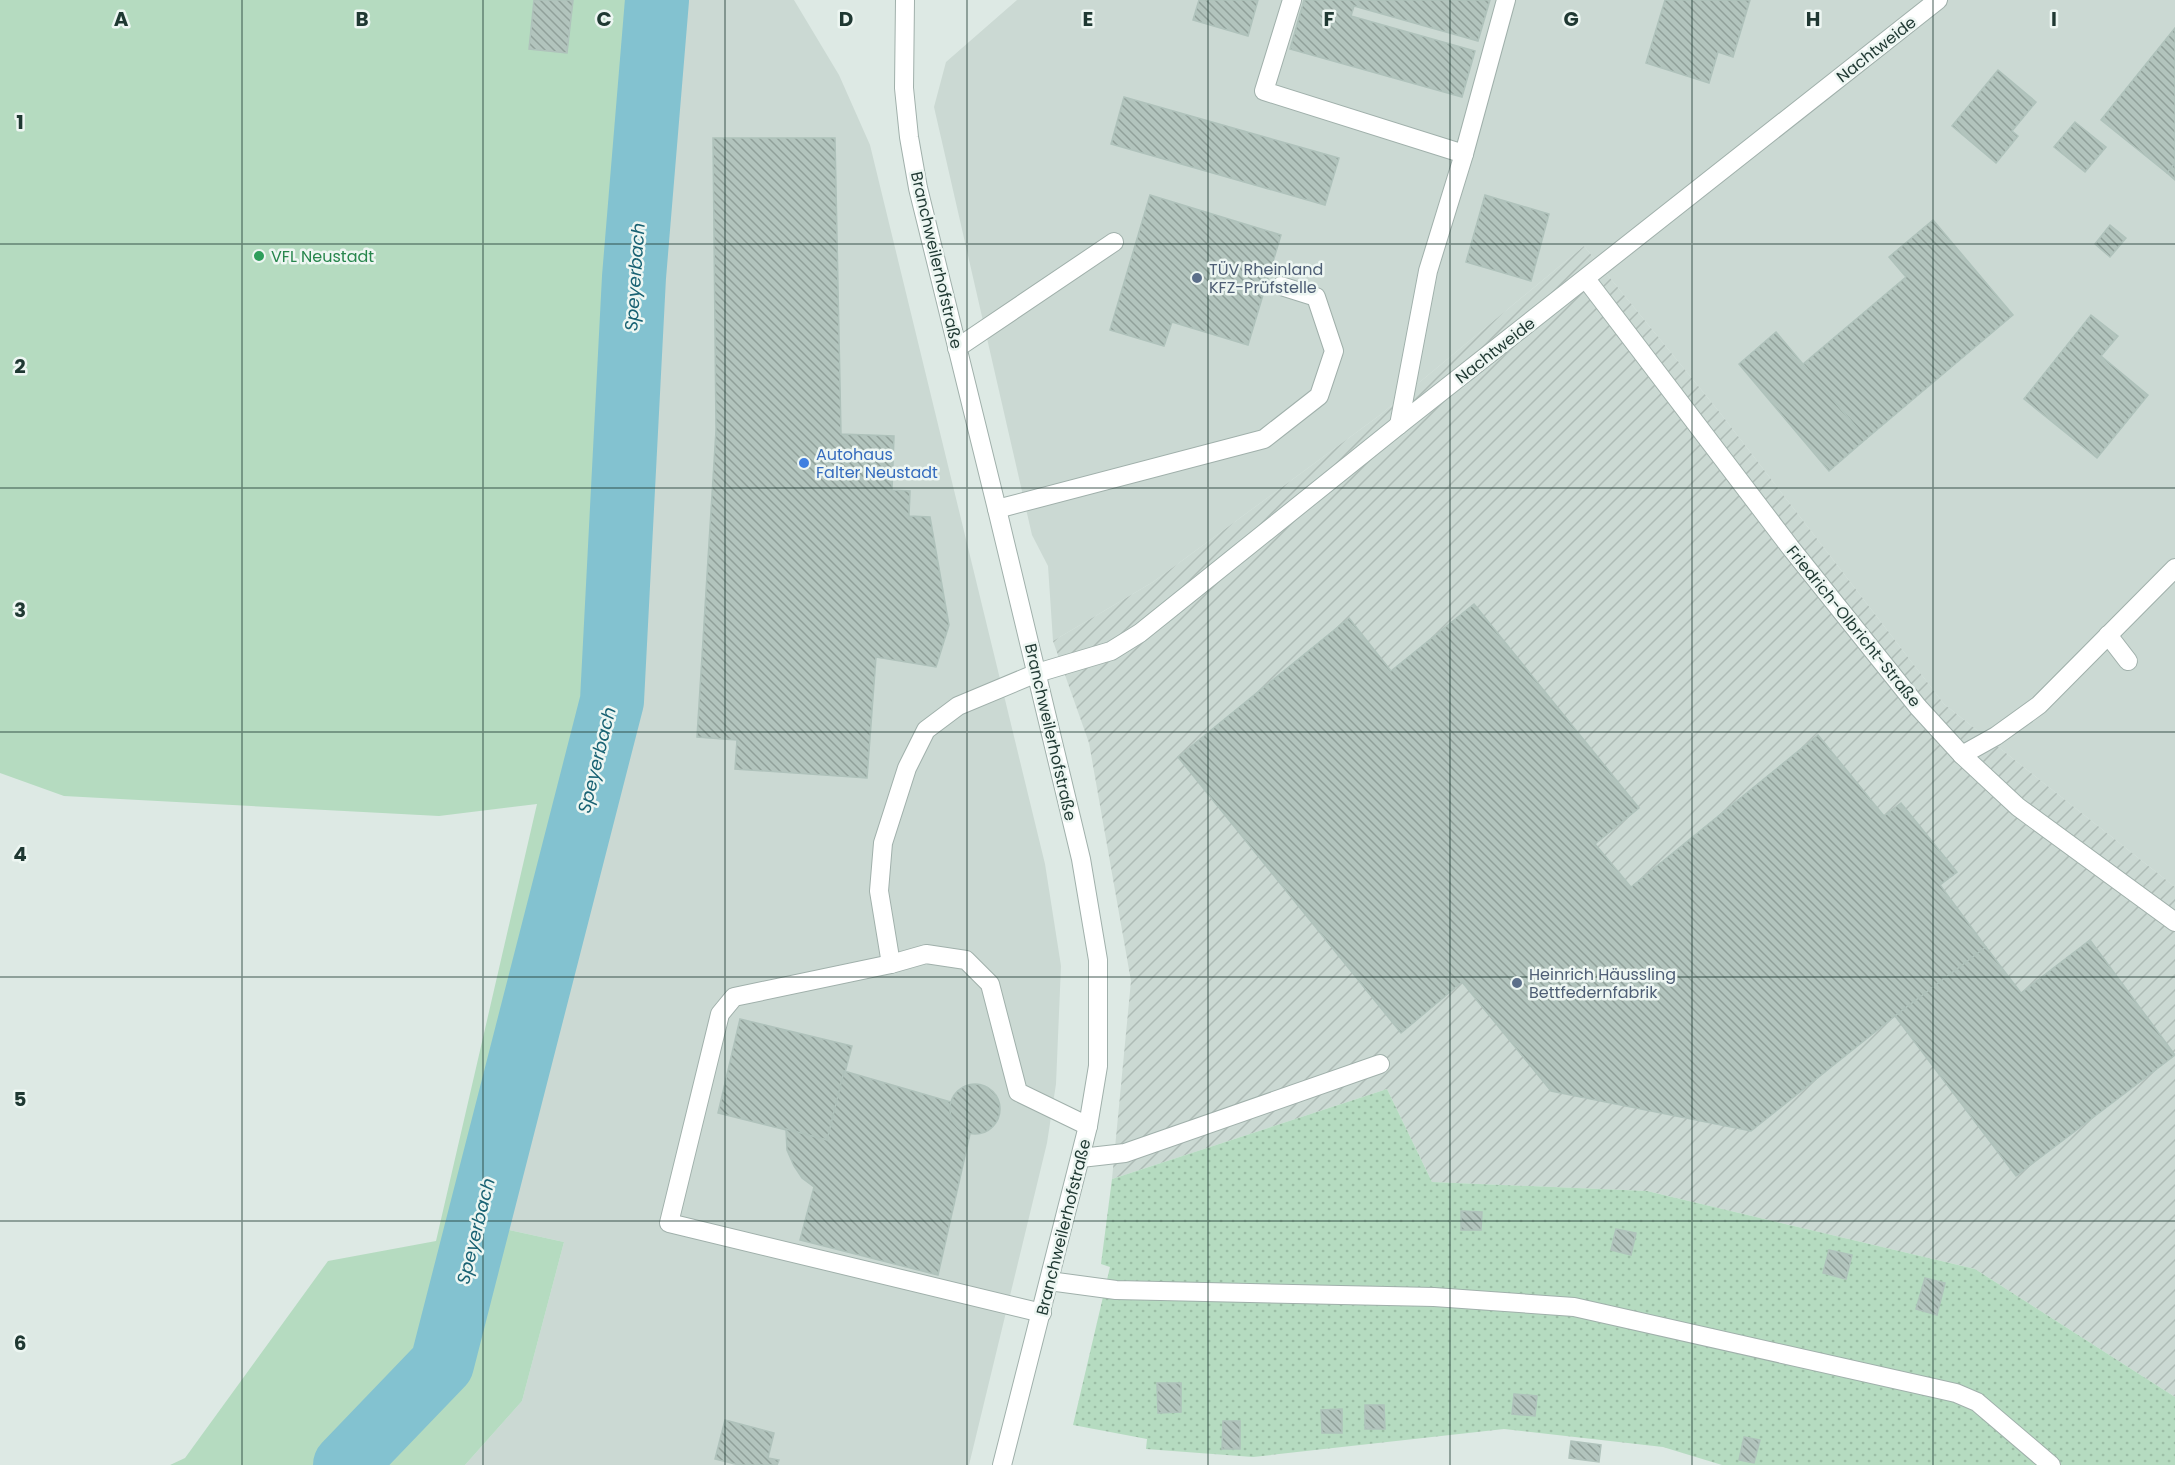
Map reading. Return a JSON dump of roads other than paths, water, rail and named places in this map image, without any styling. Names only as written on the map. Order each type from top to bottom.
[{"type":"street","name":"Branchweilerhofstraße","points":[[904,0],[904,88],[909,137],[918,188],[998,508],[1081,859],[1098,960],[1098,1065],[1082,1158],[1002,1465]]},
{"type":"street","points":[[1292,0],[1264,91],[1464,154]]},
{"type":"street","points":[[1399,425],[1428,271],[1464,154],[1506,0]]},
{"type":"street","name":"Nachtweide","points":[[891,964],[879,891],[883,843],[907,768],[926,730],[958,706],[1037,673],[1111,651],[1140,633],[1399,425],[1938,0]]},
{"type":"street","points":[[957,348],[1114,242]]},
{"type":"street","name":"Friedrich-Olbricht-Straße","points":[[1586,279],[1790,547],[1918,707],[1962,755],[2018,807],[2175,921]]},
{"type":"street","points":[[998,508],[1264,439],[1319,396],[1334,351],[1316,297],[1281,286]]},
{"type":"street","points":[[1962,755],[1996,736],[2039,705],[2175,568]]},
{"type":"street","points":[[2108,635],[2128,661]]},
{"type":"street","points":[[1042,1313],[669,1223],[720,1014],[734,997],[891,964],[926,954],[966,960],[990,984],[1018,1092],[1088,1126]]},
{"type":"street","points":[[1082,1158],[1125,1153],[1380,1064]]},
{"type":"street","points":[[1049,1281],[1116,1290],[1434,1297],[1574,1307],[1956,1393],[1977,1402],[2051,1465]]},
{"type":"waterway","name":"Speyerbach","points":[[345,1465],[442,1364],[612,701],[634,277],[657,0]]},
{"type":"place","name":"VFL Neustadt","points":[[259,256]]},
{"type":"place","name":"TÜV Rheinland KFZ-Prüfstelle","points":[[1197,278]]},
{"type":"place","name":"Autohaus Falter Neustadt","points":[[804,463]]},
{"type":"place","name":"Heinrich Häussling Bettfedernfabrik","points":[[1517,983]]}]
